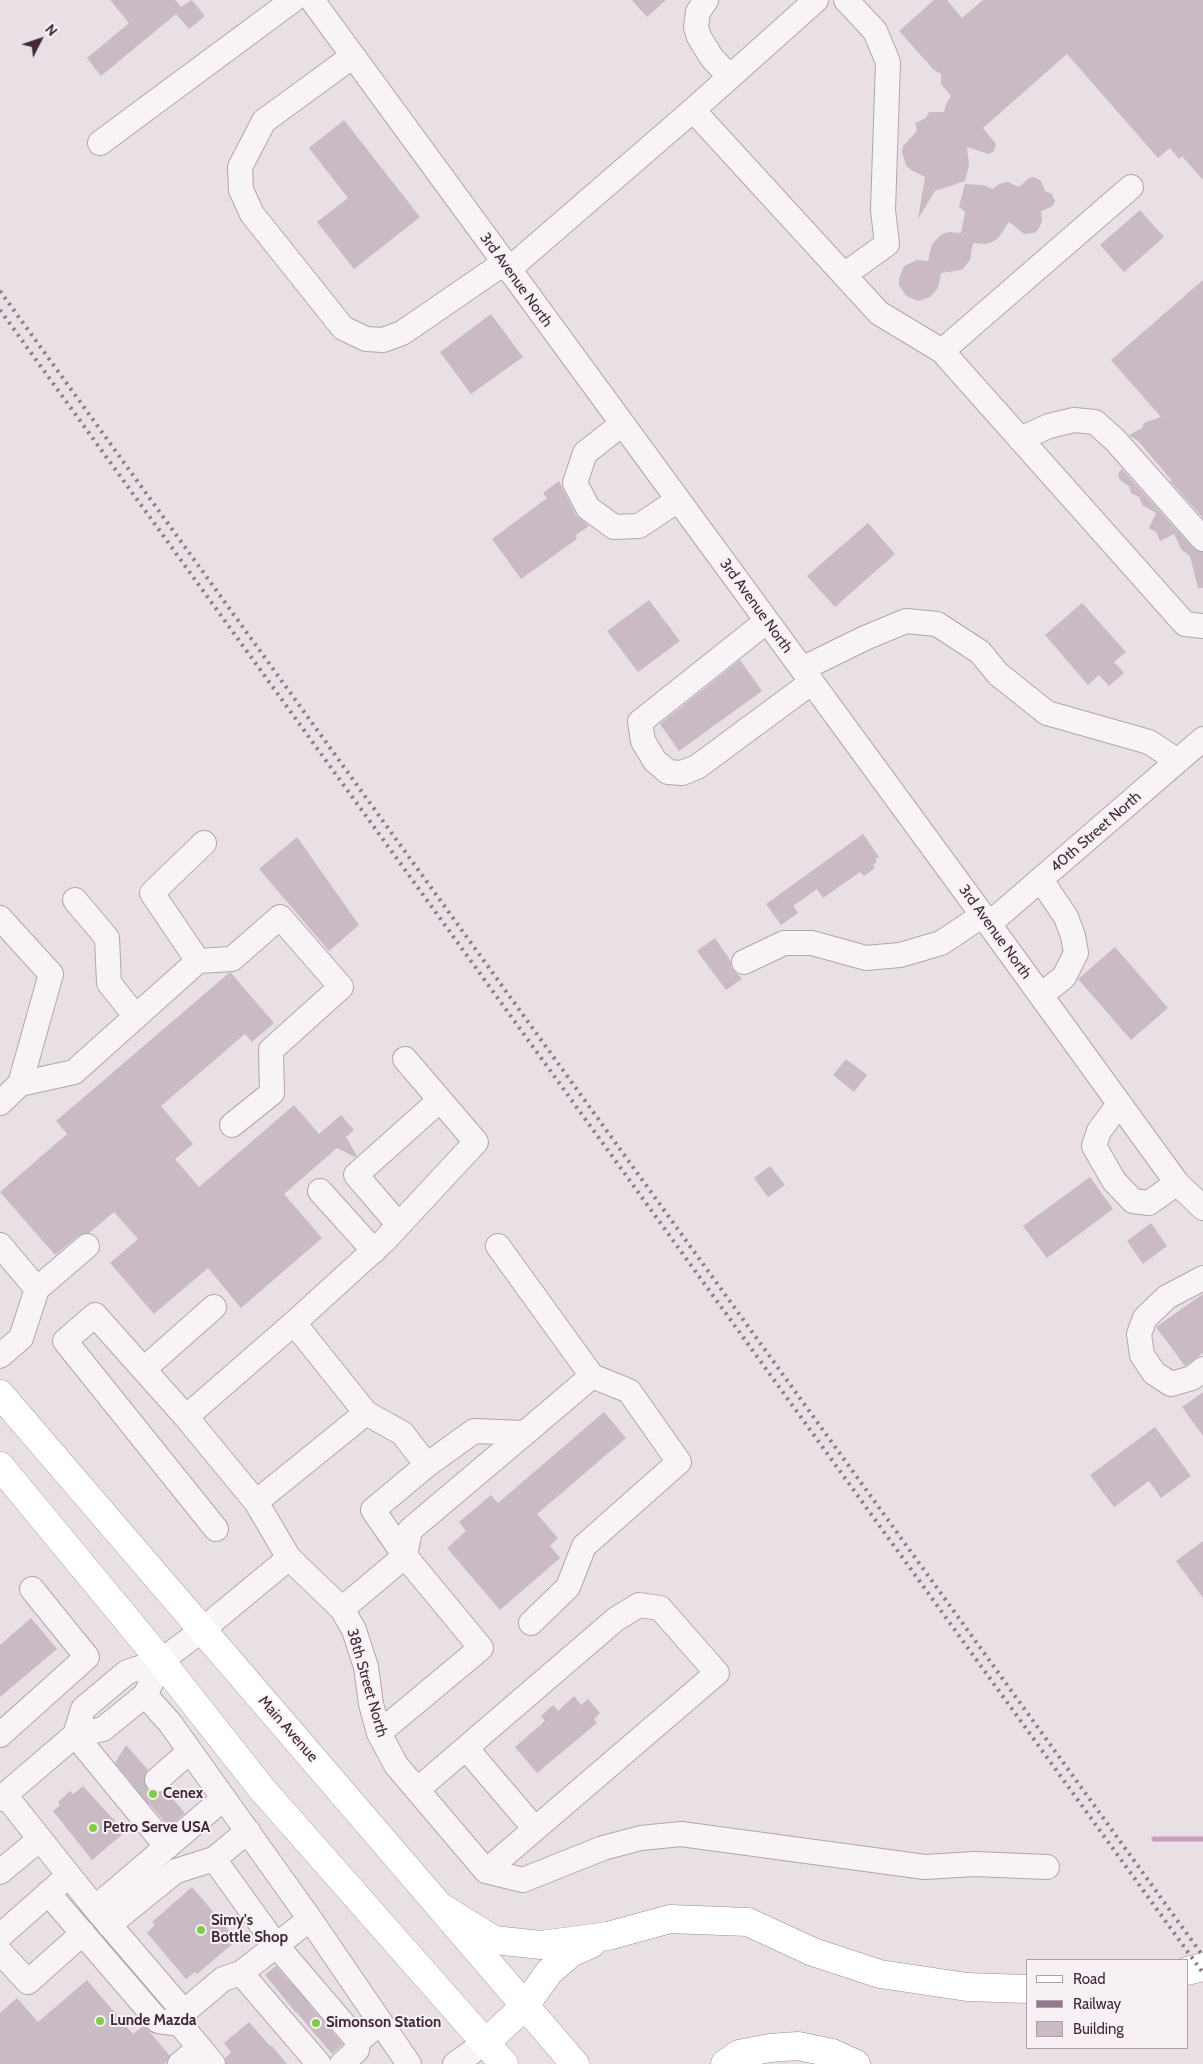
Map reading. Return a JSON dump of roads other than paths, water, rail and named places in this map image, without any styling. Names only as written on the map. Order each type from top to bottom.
[{"type":"main road","name":"Main Avenue","points":[[0,1394],[575,2064]]},
{"type":"main road","points":[[0,1466],[161,1662],[261,1788],[504,2064]]},
{"type":"main road","points":[[441,1906],[494,1940],[541,1945],[608,1936],[670,1919],[748,1922],[813,1952],[880,1974],[967,1987],[1026,1989]]},
{"type":"main road","points":[[486,2042],[525,2006],[549,1972],[570,1953],[608,1936]]},
{"type":"main road","points":[[1188,1972],[1203,1966]]},
{"type":"main road","points":[[725,2064],[739,2054],[770,2048],[798,2046],[832,2053],[856,2064]]},
{"type":"street","points":[[100,143],[293,0]]},
{"type":"street","name":"3rd Avenue North","points":[[312,0],[1041,995],[1177,1184],[1203,1208]]},
{"type":"street","points":[[706,0],[698,12],[696,27],[712,58],[730,77]]},
{"type":"street","points":[[844,275],[887,244],[883,210],[888,62],[875,31],[846,0]]},
{"type":"street","points":[[353,56],[264,121],[240,167],[241,190],[252,214],[344,328],[366,339],[383,340],[402,333],[506,267],[693,110],[730,77],[805,3]]},
{"type":"street","points":[[693,110],[879,314],[942,351],[1185,624],[1203,626]]},
{"type":"street","points":[[942,351],[1132,187]]},
{"type":"street","points":[[1020,439],[1048,426],[1074,420],[1095,422],[1115,440],[1203,539]]},
{"type":"street","points":[[622,424],[585,453],[575,483],[588,508],[614,527],[639,526],[678,500]]},
{"type":"street","points":[[767,621],[640,722],[643,742],[655,761],[668,772],[682,773],[696,767],[807,676],[864,638],[906,620],[937,624],[980,652],[998,674],[1047,713],[1149,742],[1178,761]]},
{"type":"street","name":"40th Street North","points":[[744,962],[784,943],[812,943],[866,958],[900,955],[941,943],[986,920],[1041,880],[1203,740]]},
{"type":"street","points":[[198,961],[152,893],[204,843]]},
{"type":"street","points":[[1041,880],[1066,917],[1073,936],[1076,953],[1064,977],[1041,995]]},
{"type":"street","points":[[76,900],[107,938],[109,983],[136,1017]]},
{"type":"street","points":[[20,1084],[74,1072],[198,961],[232,959],[280,917],[341,987],[271,1050],[272,1093],[232,1125]]},
{"type":"street","points":[[0,918],[51,974],[20,1084],[0,1103]]},
{"type":"street","points":[[186,1417],[374,1251],[476,1142],[406,1059]]},
{"type":"street","points":[[399,1225],[356,1175],[440,1100]]},
{"type":"street","points":[[1119,1104],[1099,1132],[1094,1146],[1114,1181],[1134,1201],[1149,1202],[1177,1184]]},
{"type":"street","points":[[320,1191],[374,1251]]},
{"type":"street","points":[[0,1245],[37,1289]]},
{"type":"street","points":[[0,1356],[21,1338],[37,1289],[87,1246]]},
{"type":"street","points":[[498,1246],[592,1376],[629,1391],[679,1462],[584,1546],[568,1587],[531,1622]]},
{"type":"street","points":[[1203,1278],[1167,1297],[1145,1318],[1139,1334],[1142,1355],[1154,1373],[1171,1384],[1192,1378],[1203,1370]]},
{"type":"street","points":[[144,1369],[214,1307]]},
{"type":"street","name":"38th Street North","points":[[216,1529],[65,1342],[96,1315],[186,1417],[256,1502],[289,1558],[342,1609],[354,1630],[366,1667],[371,1704],[379,1733],[396,1765],[486,1871]]},
{"type":"street","points":[[294,1323],[366,1413],[402,1433],[426,1465]]},
{"type":"street","points":[[342,1609],[405,1556],[410,1530],[592,1376]]},
{"type":"street","points":[[256,1502],[366,1413]]},
{"type":"street","points":[[379,1733],[481,1648],[405,1556],[373,1510],[426,1465],[474,1431],[525,1433]]},
{"type":"street","points":[[75,1734],[83,1709],[127,1672],[161,1662],[289,1558]]},
{"type":"street","points":[[0,1735],[87,1656],[32,1589]]},
{"type":"street","points":[[417,1790],[616,1619],[639,1605],[660,1608],[717,1673],[486,1871]]},
{"type":"street","points":[[161,1662],[145,1695],[103,1729],[75,1734],[3,1797],[40,1838],[182,2018],[206,2056],[180,2064]]},
{"type":"street","points":[[145,1695],[170,1723],[248,1831],[310,1918],[409,2064]]},
{"type":"street","points":[[75,1734],[143,1793],[167,1847]]},
{"type":"street","points":[[466,1748],[535,1829]]},
{"type":"street","points":[[143,1793],[190,1751]]},
{"type":"street","points":[[102,1917],[167,1847],[224,1798]]},
{"type":"street","points":[[102,1917],[176,1871],[214,1860],[248,1831]]},
{"type":"street","points":[[486,1871],[523,1880],[603,1848],[641,1838],[681,1834],[925,1867],[976,1864],[1047,1867]]},
{"type":"street","points":[[0,1872],[40,1838]]},
{"type":"street","points":[[214,1860],[276,1945],[319,2064]]},
{"type":"street","points":[[0,1936],[69,1875]]},
{"type":"street","points":[[48,1893],[158,2020],[182,2018],[223,1979],[241,1973],[310,1918]]},
{"type":"street","points":[[0,1952],[28,1982],[83,1933]]},
{"type":"street","points":[[295,1998],[340,1962]]},
{"type":"street","points":[[241,1973],[295,1998],[358,2041]]},
{"type":"street","points":[[342,2064],[357,2050],[358,2041],[381,2022]]},
{"type":"street","points":[[455,2064],[486,2042]]},
{"type":"waterway","points":[[1154,1839],[1203,1839]]},
{"type":"tunnel","points":[[140,1795],[157,1780]]},
{"type":"tunnel","points":[[288,2003],[303,1991]]},
{"type":"railway","points":[[0,291],[1203,1956]]},
{"type":"railway","points":[[0,310],[1203,1973]]},
{"type":"place","name":"Cenex","points":[[153,1794]]},
{"type":"place","name":"Petro Serve USA","points":[[93,1828]]},
{"type":"place","name":"Simy's Bottle Shop","points":[[201,1930]]},
{"type":"place","name":"Lunde Mazda","points":[[100,2021]]},
{"type":"place","name":"Simonson Station","points":[[316,2023]]}]
